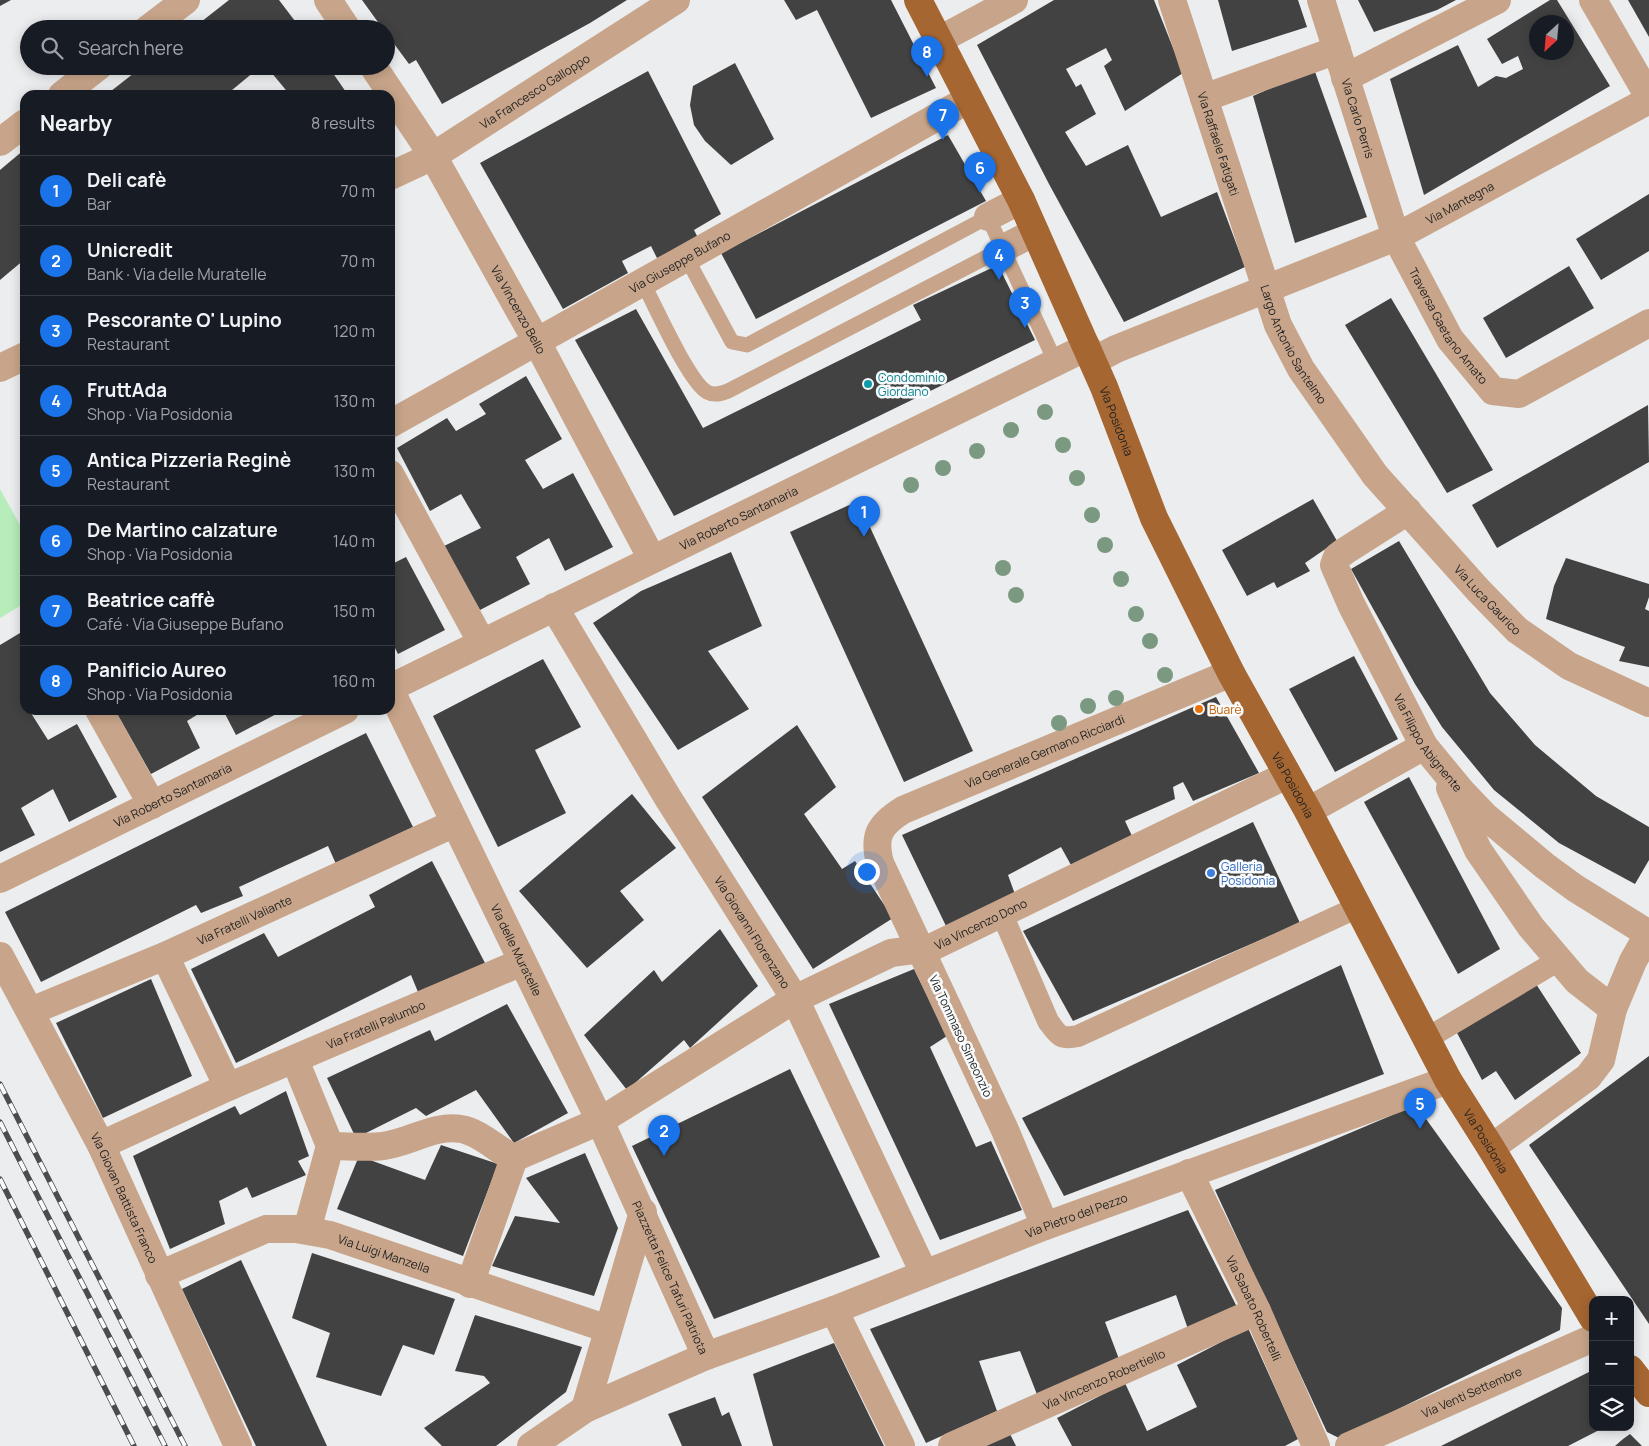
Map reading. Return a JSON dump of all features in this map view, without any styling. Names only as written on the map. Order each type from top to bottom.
[{"type":"main road","name":"Via Posidonia","points":[[918,0],[1021,200],[1090,354],[1154,518],[1231,673],[1308,811],[1448,1080],[1492,1148],[1589,1311]]},
{"type":"main road","points":[[1634,1374],[1649,1393]]},
{"type":"street","points":[[160,20],[186,0]]},
{"type":"street","points":[[328,0],[341,20]]},
{"type":"street","name":"Via Francesco Galloppo","points":[[395,174],[432,156],[676,0]]},
{"type":"street","points":[[939,40],[1014,0]]},
{"type":"street","name":"Via Raffaele Fatigati","points":[[1172,0],[1264,289]]},
{"type":"street","name":"Via Carlo Perris","points":[[1321,0],[1396,236]]},
{"type":"street","points":[[1345,78],[1497,0]]},
{"type":"street","points":[[1593,0],[1649,99]]},
{"type":"street","points":[[1204,98],[1337,50]]},
{"type":"street","points":[[68,90],[88,75]]},
{"type":"street","name":"Via Vincenzo Bello","points":[[379,75],[389,90]]},
{"type":"street","name":"Via Giuseppe Bufano","points":[[395,421],[969,99]]},
{"type":"street","name":"Via Mantegna","points":[[1264,289],[1396,236],[1649,99]]},
{"type":"street","name":"Via Vincenzo Bello","points":[[395,100],[432,156],[537,342],[652,559]]},
{"type":"street","points":[[0,142],[20,127]]},
{"type":"street","points":[[988,217],[1021,200]]},
{"type":"street","points":[[1004,248],[1035,232]]},
{"type":"street","name":"Traversa Gaetano Amato","points":[[1396,236],[1450,339],[1493,392],[1519,394],[1649,323]]},
{"type":"street","name":"Largo Antonio Santelmo","points":[[1090,354],[1116,349],[1264,289],[1278,325],[1301,369],[1360,455]]},
{"type":"street","name":"Via Roberto Santamaria","points":[[395,686],[1056,364],[1090,354]]},
{"type":"street","points":[[0,368],[20,358]]},
{"type":"street","name":"Via Luca Gaurico","points":[[1360,455],[1479,591],[1517,630],[1569,666],[1649,703]]},
{"type":"street","points":[[395,483],[482,643]]},
{"type":"street","name":"Via Filippo Abignente","points":[[1408,511],[1345,551],[1337,557],[1334,566],[1351,604],[1424,746],[1485,816],[1508,836],[1575,888],[1649,933]]},
{"type":"street","name":"Via Giovanni Florenzano","points":[[554,607],[668,798],[795,999],[924,1273]]},
{"type":"street","name":"Via Generale Germano Ricciardi","points":[[876,847],[878,834],[885,823],[903,810],[1231,673]]},
{"type":"street","name":"Via delle Muratelle","points":[[395,698],[643,1212]]},
{"type":"street","points":[[102,715],[152,805]]},
{"type":"street","name":"Via Roberto Santamaria","points":[[0,879],[152,805],[312,717]]},
{"type":"street","points":[[1308,811],[1424,746]]},
{"type":"street","points":[[1441,767],[1478,850],[1531,927],[1578,981],[1613,1009]]},
{"type":"street","name":"Via Vincenzo Dono","points":[[514,1158],[600,1121],[795,999],[891,953],[914,950],[922,952],[1287,775]]},
{"type":"street","name":"Via Fratelli Valiante","points":[[31,1012],[165,956],[455,823]]},
{"type":"street","name":"Via Tommaso Simeonzio","points":[[876,847],[880,863],[1005,1130],[1045,1226]]},
{"type":"street","points":[[1002,914],[1048,1021],[1059,1036],[1066,1039],[1078,1036],[1358,907]]},
{"type":"street","points":[[1492,1148],[1588,1077],[1601,1060],[1613,1009],[1633,961],[1649,933]]},
{"type":"street","name":"Via Giovan Battista Franco","points":[[0,956],[100,1146],[238,1446]]},
{"type":"street","points":[[165,956],[228,1087]]},
{"type":"street","points":[[1426,1039],[1461,1012],[1559,960]]},
{"type":"street","name":"Via Fratelli Palumbo","points":[[100,1146],[228,1087],[522,962]]},
{"type":"street","points":[[294,1060],[330,1146],[307,1230]]},
{"type":"street","name":"Via Pietro del Pezzo","points":[[706,1356],[834,1310],[1045,1226],[1448,1080]]},
{"type":"street","points":[[330,1146],[384,1146],[449,1128],[463,1129],[478,1135],[498,1150],[514,1158],[470,1284]]},
{"type":"street","name":"Via Sabato Robertelli","points":[[1189,1173],[1257,1312],[1316,1446]]},
{"type":"street","name":"Piazzetta Felice Tafuri Patriota","points":[[585,1408],[643,1212]]},
{"type":"street","name":"Piazzetta Felice Tafuri Patriota","points":[[585,1408],[706,1356],[643,1212]]},
{"type":"street","name":"Via Luigi Manzella","points":[[159,1275],[266,1229],[307,1230],[330,1235],[470,1284],[608,1329]]},
{"type":"street","points":[[834,1310],[902,1446]]},
{"type":"street","name":"Via Vincenzo Robertiello","points":[[952,1446],[1257,1312]]},
{"type":"street","name":"Via Venti Settembre","points":[[1349,1446],[1589,1340]]},
{"type":"street","points":[[531,1446],[585,1408]]},
{"type":"lane","points":[[686,257],[732,342],[747,345],[988,217],[1004,248],[1056,364]]},
{"type":"lane","points":[[643,283],[693,377],[706,392],[717,395],[1004,248]]},
{"type":"green space","points":[[0,489],[20,525],[20,606],[0,618]]},
{"type":"building","points":[[0,0],[11,0],[0,6]]},
{"type":"building","points":[[229,0],[279,0],[294,20],[203,20]]},
{"type":"building","points":[[362,0],[627,0],[590,23],[442,104],[416,60],[409,64],[395,45],[395,20],[376,20]]},
{"type":"building","points":[[784,0],[891,0],[936,88],[871,118],[817,10],[796,20]]},
{"type":"building","points":[[1054,0],[1154,0],[1183,73],[1125,111],[1104,66],[1112,60],[1106,48],[1066,69],[1076,87],[1081,84],[1096,114],[1065,132],[1086,166],[1128,145],[1161,217],[1217,192],[1245,267],[1124,322],[1049,184],[977,45]]},
{"type":"building","points":[[1218,0],[1298,0],[1307,27],[1232,51]]},
{"type":"building","points":[[1358,0],[1456,0],[1437,10],[1374,32]]},
{"type":"building","points":[[1550,0],[1557,0],[1566,15],[1529,15],[1529,60],[1574,60],[1574,28],[1610,86],[1424,195],[1390,79],[1458,45],[1478,87],[1496,76],[1506,78],[1523,69],[1518,56],[1502,64],[1487,39]]},
{"type":"building","points":[[1628,0],[1649,0],[1649,37]]},
{"type":"building","points":[[735,63],[774,139],[731,165],[705,141],[694,125],[690,105],[693,86]]},
{"type":"building","points":[[1314,69],[1367,217],[1295,243],[1253,96]]},
{"type":"building","points":[[648,71],[721,214],[694,230],[698,238],[657,258],[651,246],[622,261],[628,273],[563,309],[480,163]]},
{"type":"building","points":[[132,75],[250,75],[232,90],[112,90]]},
{"type":"building","points":[[273,75],[334,75],[345,90],[286,90]]},
{"type":"building","points":[[948,135],[986,201],[756,319],[721,253]]},
{"type":"building","points":[[20,153],[20,263],[0,280],[0,170]]},
{"type":"building","points":[[1649,194],[1649,251],[1601,280],[1576,239]]},
{"type":"building","name":"Condominio Giordano","points":[[998,265],[1035,340],[674,516],[575,340],[636,309],[703,428],[921,320],[913,305]]},
{"type":"building","points":[[1569,266],[1594,308],[1506,358],[1483,318]]},
{"type":"building","points":[[1391,298],[1493,470],[1447,493],[1345,325]]},
{"type":"building","points":[[526,376],[562,439],[525,460],[543,489],[573,473],[613,547],[565,571],[549,538],[516,557],[530,584],[480,610],[444,546],[481,528],[461,494],[430,511],[397,448],[447,418],[456,431],[486,414],[479,404]]},
{"type":"building","points":[[1648,405],[1649,462],[1497,548],[1472,505]]},
{"type":"building","points":[[1313,499],[1337,541],[1305,563],[1310,571],[1277,588],[1274,582],[1247,596],[1222,550]]},
{"type":"building","points":[[858,501],[973,751],[904,782],[790,532]]},
{"type":"building","points":[[1399,541],[1490,693],[1535,745],[1596,796],[1649,827],[1649,860],[1635,884],[1559,843],[1494,790],[1442,727],[1415,684],[1351,569]]},
{"type":"building","points":[[731,552],[762,626],[708,651],[749,709],[678,750],[593,623],[641,591]]},
{"type":"building","points":[[406,557],[445,630],[398,654],[395,648],[395,562]]},
{"type":"building","points":[[1566,558],[1649,584],[1649,597],[1645,609],[1649,611],[1649,667],[1619,661],[1625,647],[1546,619],[1554,586]]},
{"type":"building","points":[[20,633],[20,715],[32,715],[48,740],[77,724],[117,797],[69,822],[53,789],[21,808],[35,835],[0,852],[0,645]]},
{"type":"building","points":[[1354,656],[1398,739],[1335,772],[1289,689]]},
{"type":"building","points":[[543,659],[581,727],[535,750],[566,813],[498,847],[433,716]]},
{"type":"building","points":[[1216,697],[1259,773],[1193,801],[1183,782],[1173,787],[1175,799],[1125,821],[1132,836],[1071,865],[1061,847],[1008,875],[1016,897],[946,926],[902,835]]},
{"type":"building","points":[[118,715],[197,715],[187,721],[200,748],[151,774]]},
{"type":"building","points":[[226,715],[274,715],[236,735]]},
{"type":"building","points":[[797,725],[836,787],[804,814],[842,869],[855,861],[893,918],[813,969],[702,797]]},
{"type":"building","points":[[366,733],[413,827],[336,864],[328,846],[239,887],[243,896],[201,913],[196,905],[41,982],[5,912]]},
{"type":"building","points":[[1409,777],[1500,949],[1458,974],[1364,802]]},
{"type":"building","points":[[632,794],[676,848],[620,891],[644,920],[587,968],[519,891]]},
{"type":"building","name":"Galleria Posidonia","points":[[1253,822],[1300,923],[1073,1021],[1023,931]]},
{"type":"building","points":[[432,861],[485,963],[418,992],[411,975],[236,1063],[191,969],[264,933],[278,957],[375,907],[369,895]]},
{"type":"building","points":[[720,929],[758,986],[690,1048],[684,1040],[627,1090],[584,1035],[654,970],[662,982]]},
{"type":"building","points":[[1341,965],[1384,1074],[1064,1196],[1022,1118]]},
{"type":"building","points":[[914,969],[947,1036],[930,1047],[976,1147],[991,1141],[1022,1210],[940,1240],[829,1004]]},
{"type":"building","points":[[151,979],[192,1076],[103,1118],[56,1023]]},
{"type":"building","points":[[1536,984],[1581,1053],[1515,1100],[1496,1071],[1482,1080],[1456,1031]]},
{"type":"building","points":[[507,1004],[568,1113],[514,1143],[476,1090],[426,1116],[416,1108],[356,1138],[327,1078],[430,1030],[435,1041]]},
{"type":"building","points":[[1649,1056],[1649,1324],[1634,1302],[1634,1296],[1630,1296],[1529,1145]]},
{"type":"building","points":[[790,1069],[880,1257],[714,1319],[632,1146]]},
{"type":"building","points":[[286,1091],[309,1156],[298,1161],[306,1175],[252,1198],[247,1187],[219,1201],[225,1224],[170,1249],[133,1156],[235,1106],[240,1115]]},
{"type":"building","points":[[1416,1105],[1562,1308],[1560,1330],[1339,1438],[1327,1432],[1215,1190]]},
{"type":"building","points":[[441,1145],[498,1164],[463,1256],[337,1209],[359,1156],[425,1180]]},
{"type":"building","points":[[585,1153],[618,1228],[594,1296],[492,1266],[515,1216],[560,1223],[526,1178]]},
{"type":"building","points":[[1188,1210],[1238,1309],[1188,1329],[1176,1295],[1105,1322],[1119,1359],[1038,1397],[1020,1351],[979,1361],[997,1411],[926,1443],[870,1329]]},
{"type":"building","points":[[312,1253],[455,1299],[434,1355],[403,1345],[381,1396],[316,1377],[330,1333],[292,1318]]},
{"type":"building","points":[[241,1260],[327,1446],[256,1446],[182,1289]]},
{"type":"building","points":[[475,1315],[582,1347],[566,1392],[496,1446],[442,1446],[424,1428],[490,1383],[484,1376],[455,1371]]},
{"type":"building","points":[[1248,1328],[1298,1439],[1285,1446],[1072,1446],[1057,1418],[1125,1383],[1147,1431],[1197,1407],[1177,1365]]},
{"type":"building","points":[[834,1343],[884,1446],[773,1446],[753,1374]]},
{"type":"building","points":[[1589,1372],[1589,1431],[1597,1431],[1568,1446],[1441,1446]]},
{"type":"building","points":[[715,1397],[722,1416],[729,1412],[742,1446],[682,1446],[668,1414]]},
{"type":"building","points":[[1009,1432],[1016,1446],[979,1446]]},
{"type":"building","points":[[1630,1434],[1642,1446],[1615,1446],[1623,1439]]},
{"type":"railway","points":[[0,1084],[185,1446]]},
{"type":"railway","points":[[0,1122],[165,1446]]},
{"type":"railway","points":[[0,1179],[134,1446]]},
{"type":"place","name":"Panificio Aureo","points":[[927,77]]},
{"type":"place","name":"Beatrice caffè","points":[[943,140]]},
{"type":"place","name":"De Martino calzature","points":[[980,193]]},
{"type":"place","name":"FruttAda","points":[[999,280]]},
{"type":"place","name":"Pescorante O' Lupino","points":[[1025,328]]},
{"type":"place","name":"Condominio Giordano","points":[[868,384]]},
{"type":"place","name":"Deli cafè","points":[[864,537]]},
{"type":"place","name":"Buarè","points":[[1199,709]]},
{"type":"place","name":"Galleria Posidonia","points":[[1211,873]]},
{"type":"place","name":"Antica Pizzeria Reginè","points":[[1420,1129]]},
{"type":"place","name":"Unicredit","points":[[664,1156]]}]
